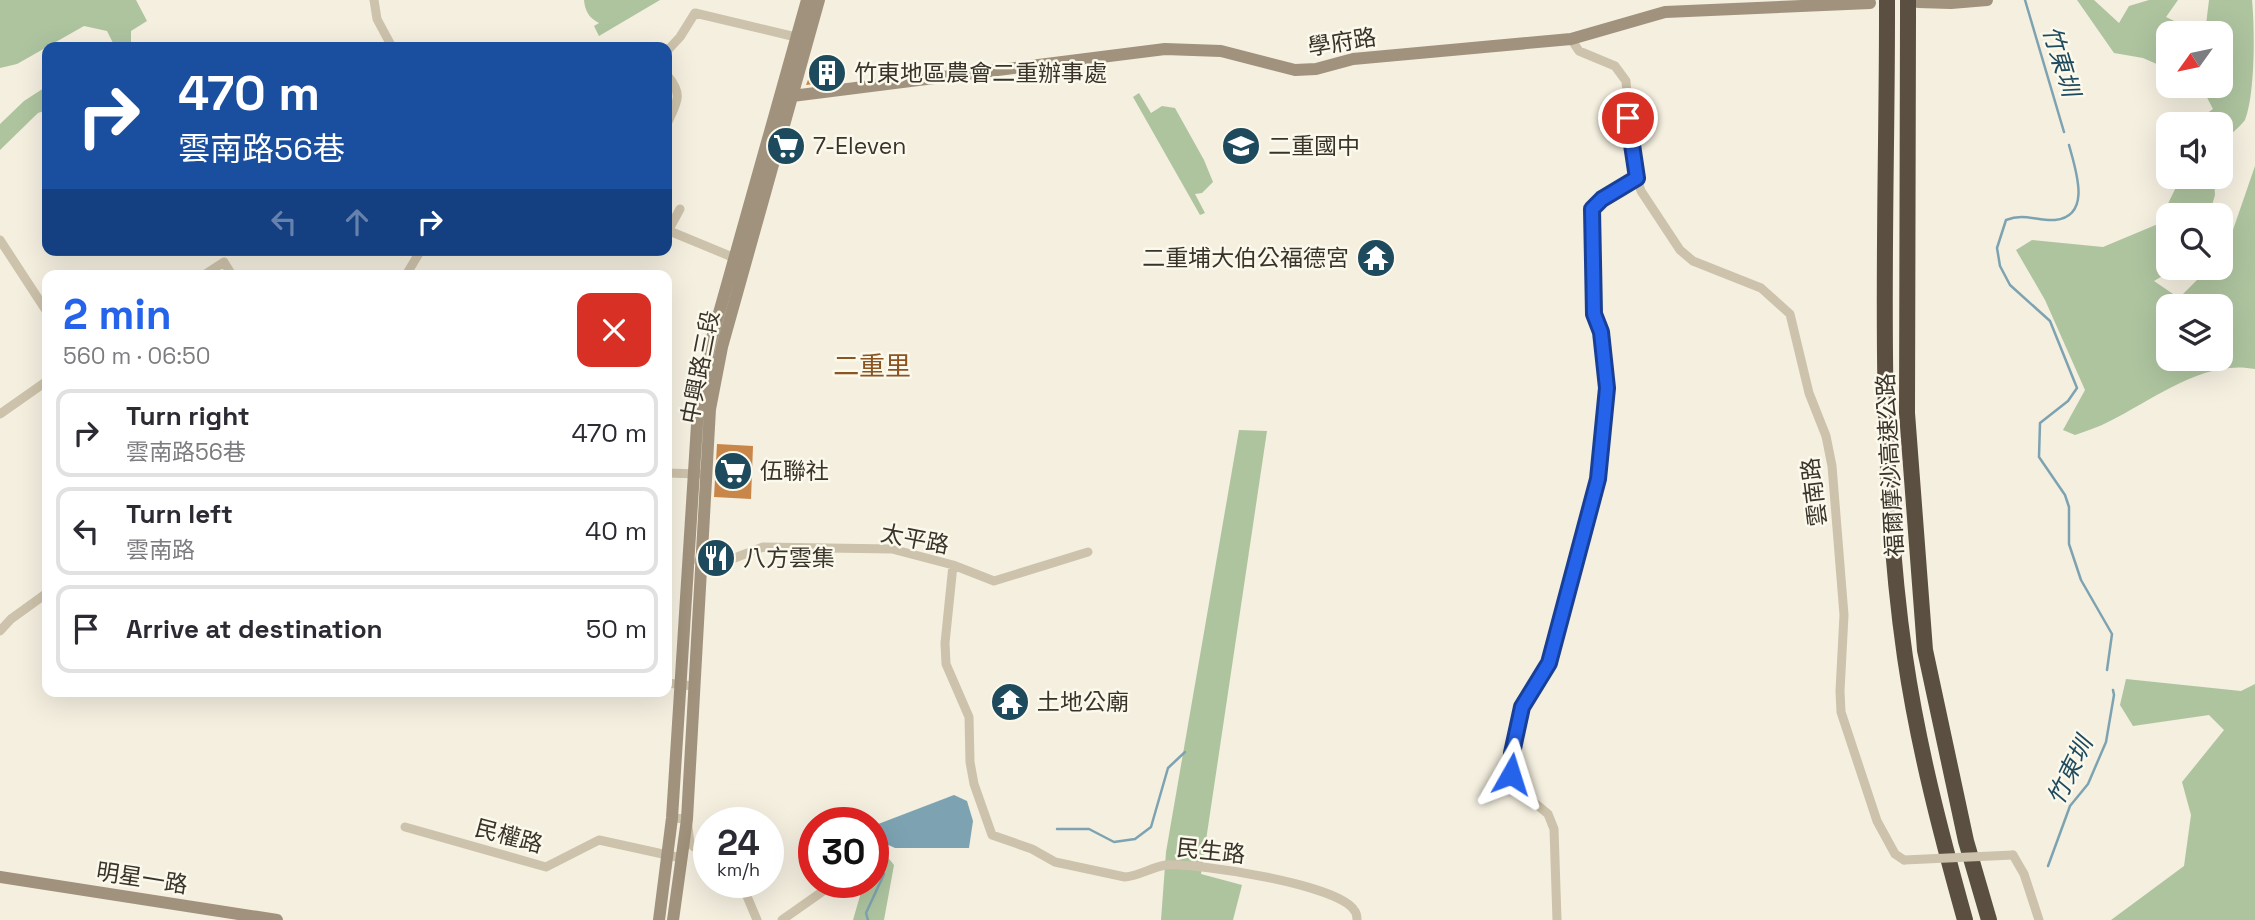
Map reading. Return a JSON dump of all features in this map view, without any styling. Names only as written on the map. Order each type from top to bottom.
[{"type":"highway","name":"福爾摩沙高速公路","points":[[1913,1],[1908,17],[1907,413],[1925,650],[1966,841],[1989,920]]},
{"type":"highway","name":"福爾摩沙高速公路","points":[[1887,8],[1887,397],[1892,538],[1905,658],[1936,816],[1965,920]]},
{"type":"street","points":[[374,0],[377,19],[389,42]]},
{"type":"street","name":"中興路三段","points":[[802,39],[807,0]]},
{"type":"street","name":"中興路三段","points":[[659,920],[687,686],[695,561],[698,409],[710,345],[740,260],[802,39],[819,0]]},
{"type":"street","points":[[1913,1],[1951,3],[1987,0]]},
{"type":"street","name":"學府路","points":[[786,95],[1165,49],[1221,51],[1295,70],[1307,70],[1353,59],[1571,39],[1665,12],[1870,3]]},
{"type":"street","points":[[672,46],[695,13],[802,39]]},
{"type":"street","name":"雲南路","points":[[1571,39],[1579,51],[1615,66],[1626,81],[1631,152],[1641,191],[1680,250],[1693,261],[1761,288],[1790,314],[1809,393],[1826,436],[1832,466],[1844,615],[1841,712],[1877,821],[1895,854],[1904,860],[2013,855],[2024,874],[2039,920]]},
{"type":"street","points":[[672,81],[677,87],[678,99],[672,113]]},
{"type":"street","points":[[1557,920],[1554,829],[1548,814],[1519,790],[1511,774],[1512,753],[1522,707],[1549,663],[1598,479],[1607,388],[1601,332],[1594,314],[1592,209],[1602,199],[1637,178]]},
{"type":"street","points":[[672,223],[680,209]]},
{"type":"street","points":[[672,232],[740,260]]},
{"type":"street","points":[[0,240],[42,305]]},
{"type":"street","points":[[212,270],[224,262],[229,270]]},
{"type":"street","points":[[0,414],[42,385]]},
{"type":"street","points":[[672,473],[698,474]]},
{"type":"street","name":"太平路","points":[[695,561],[732,559],[763,547],[892,549],[953,565],[994,581],[1088,552]]},
{"type":"street","name":"民生路","points":[[953,565],[944,643],[946,664],[968,718],[974,784],[992,835],[1032,849],[1055,862],[1125,877],[1164,865],[1216,868],[1316,891],[1347,904],[1354,909],[1357,920]]},
{"type":"street","points":[[0,631],[11,619],[42,597]]},
{"type":"street","points":[[672,684],[687,686]]},
{"type":"street","name":"中興路三段","points":[[673,920],[687,819],[687,686]]},
{"type":"street","points":[[672,818],[687,819],[690,823],[690,843],[693,846]]},
{"type":"street","name":"民權路","points":[[405,827],[546,867],[599,840],[681,858]]},
{"type":"street","name":"明星一路","points":[[0,877],[277,920]]},
{"type":"street","points":[[748,898],[757,920]]},
{"type":"street","points":[[782,920],[813,898]]},
{"type":"green space","points":[[0,0],[136,0],[147,21],[131,31],[131,42],[112,42],[107,31],[84,26],[56,42],[42,42],[42,50],[17,64],[0,68]]},
{"type":"green space","points":[[584,0],[660,0],[599,36],[594,26],[599,23],[588,14]]},
{"type":"green space","points":[[2077,0],[2094,0],[2119,23],[2129,6],[2149,0],[2178,0],[2166,17],[2174,21],[2156,21],[2156,64],[2143,58],[2114,53]]},
{"type":"green space","points":[[2209,0],[2252,0],[2254,28],[2251,95],[2245,120],[2233,132],[2233,112],[2209,112],[2213,109],[2207,98],[2233,98],[2233,21],[2206,21]]},
{"type":"green space","points":[[42,89],[42,112],[0,150],[0,124],[24,101]]},
{"type":"green space","points":[[1139,93],[1151,113],[1162,106],[1175,108],[1204,160],[1213,182],[1202,193],[1195,194],[1205,213],[1200,215],[1133,97]]},
{"type":"green space","points":[[2255,166],[2255,369],[2233,367],[2233,294],[2183,294],[2197,280],[2233,280],[2233,230]]},
{"type":"green space","points":[[2175,189],[2215,189],[2213,203],[2168,203]]},
{"type":"green space","points":[[2156,225],[2154,281],[2173,294],[2156,294],[2156,371],[2213,371],[2180,383],[2097,427],[2075,435],[2063,430],[2085,390],[2045,300],[2016,250],[2032,240],[2103,247]]},
{"type":"green space","points":[[1239,430],[1267,431],[1201,874],[1242,885],[1233,920],[1161,920],[1166,852]]},
{"type":"green space","points":[[2126,679],[2241,691],[2255,684],[2255,920],[2111,920],[2184,866],[2191,815],[2182,782],[2224,730],[2209,715],[2133,726],[2120,705]]},
{"type":"green space","points":[[889,859],[894,865],[889,892]]},
{"type":"green space","points":[[859,898],[888,898],[884,920],[853,920]]},
{"type":"water","points":[[954,795],[967,801],[973,821],[969,848],[895,848],[889,845],[889,820]]},
{"type":"building","name":"竹東地區農會二重辦事處","points":[[816,59],[845,65],[840,81],[806,85]]},
{"type":"building","name":"伍聯社","points":[[717,444],[753,446],[751,499],[714,497]]},
{"type":"waterway","name":"竹東圳","points":[[2025,0],[2064,132]]},
{"type":"waterway","name":"竹東圳","points":[[2069,145],[2078,190],[2078,201],[2074,210],[2067,217],[2055,220],[2025,217],[2006,220],[1997,248],[2000,266],[2010,285],[2050,321],[2077,388],[2068,401],[2040,423],[2039,457],[2065,495],[2069,507],[2069,544],[2081,580],[2112,634],[2107,670]]},
{"type":"waterway","name":"竹東圳","points":[[2048,866],[2070,806],[2088,784],[2106,742],[2113,690]]},
{"type":"waterway","points":[[1057,829],[1089,829],[1114,842],[1135,839],[1151,827],[1168,768],[1185,752]]},
{"type":"waterway","points":[[868,920],[866,913],[873,898]]},
{"type":"place","name":"竹東地區農會二重辦事處","points":[[827,73]]},
{"type":"place","name":"7-Eleven","points":[[786,146]]},
{"type":"place","name":"二重國中","points":[[1241,146]]},
{"type":"place","name":"二重埔大伯公福德宮","points":[[1376,258]]},
{"type":"place","name":"伍聯社","points":[[733,471]]},
{"type":"place","name":"八方雲集","points":[[716,558]]},
{"type":"place","name":"土地公廟","points":[[1010,702]]},
{"type":"district","name":"二重里","points":[[872,366]]},
{"type":"route","points":[[1511,774],[1512,753],[1522,707],[1549,663],[1598,479],[1607,388],[1601,332],[1594,314],[1592,209],[1602,199],[1637,178],[1628,118]]}]
